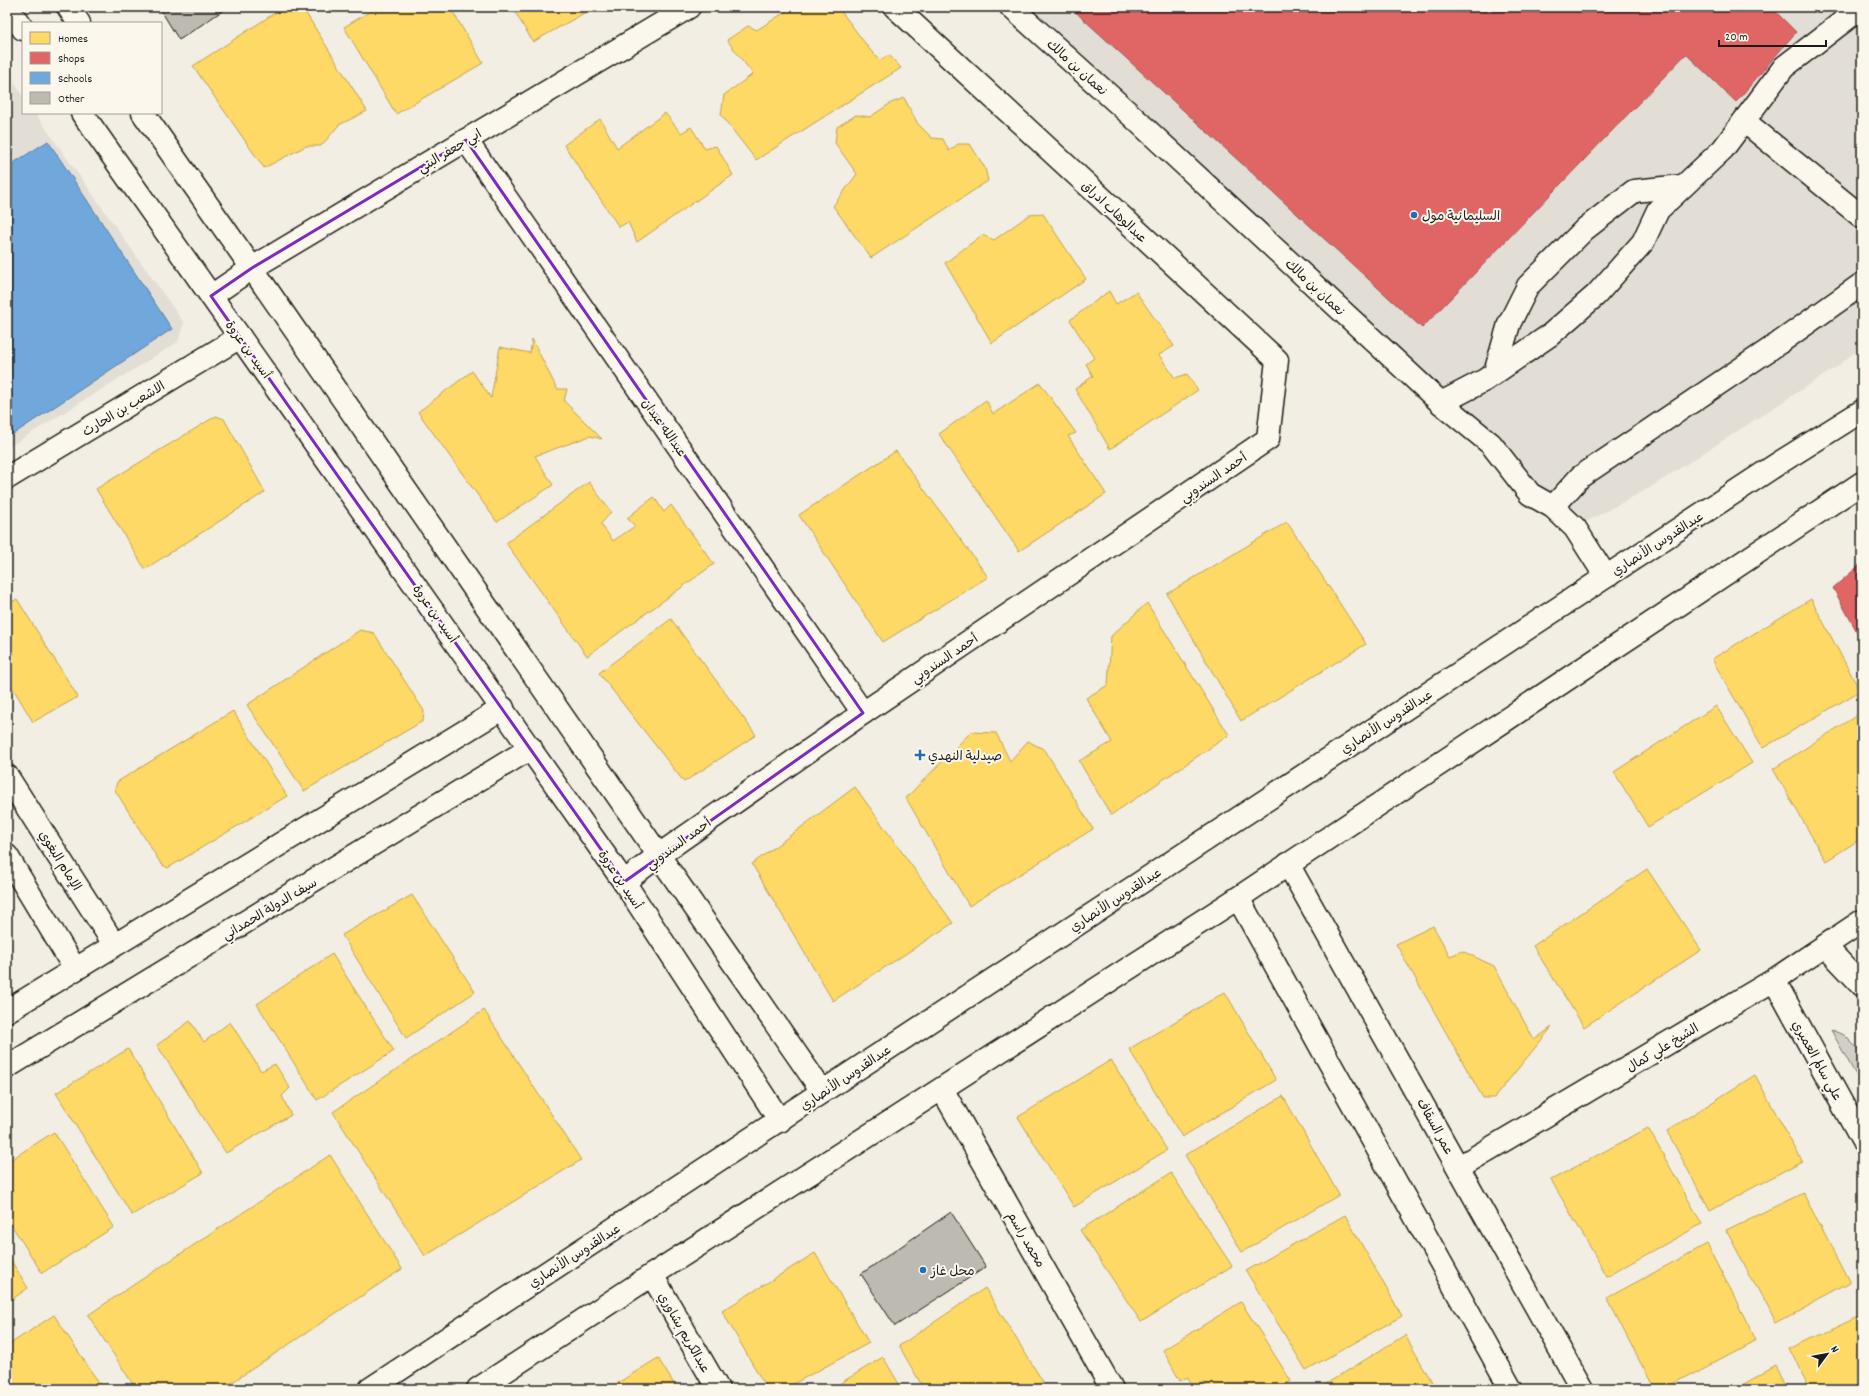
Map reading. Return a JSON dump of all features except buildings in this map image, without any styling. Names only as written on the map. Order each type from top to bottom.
[{"type":"street","points":[[7,7],[22,28]]},
{"type":"street","points":[[68,7],[79,22]]},
{"type":"street","name":"ابي جعفر البتي","points":[[211,296],[252,268],[689,7]]},
{"type":"street","name":"عبدالوهاب ادراق","points":[[895,7],[1277,360],[1268,439]]},
{"type":"street","name":"نعمان بن مالك","points":[[1011,7],[1132,116],[1441,403],[1490,444],[1530,494],[1553,507],[1575,528],[1601,569],[1609,575]]},
{"type":"street","points":[[1441,403],[1495,373],[1550,335],[1596,295],[1643,242],[1658,210],[1723,149],[1784,67],[1862,7]]},
{"type":"street","name":"أسيد بن عروة","points":[[83,114],[240,337],[256,357],[624,882],[780,1121]]},
{"type":"street","points":[[144,114],[822,1091]]},
{"type":"street","points":[[1744,121],[1862,217]]},
{"type":"street","name":"عبدالله عبدان","points":[[466,140],[863,713]]},
{"type":"street","points":[[1495,373],[1509,324],[1528,286],[1585,229],[1634,191],[1683,186]]},
{"type":"street","points":[[1553,507],[1580,477],[1779,343],[1862,284]]},
{"type":"street","name":"الاشعب بن الحارث","points":[[7,478],[240,337]]},
{"type":"street","name":"عبدالقدوس الأنصاري","points":[[370,1389],[780,1121],[822,1091],[1779,463],[1862,411]]},
{"type":"street","name":"أحمد السندوبي","points":[[624,882],[659,855],[863,713],[1268,439]]},
{"type":"street","points":[[478,1389],[652,1275],[1238,898],[1862,483]]},
{"type":"street","points":[[7,1011],[114,944],[503,708]]},
{"type":"street","name":"سيف الدولة الحمداني","points":[[7,1067],[531,748]]},
{"type":"street","name":"الإمام البغوي","points":[[7,776],[114,944]]},
{"type":"street","points":[[7,856],[75,969]]},
{"type":"street","name":"عمر السقاف","points":[[1288,864],[1582,1389]]},
{"type":"street","points":[[1238,898],[1511,1389]]},
{"type":"street","name":"الشيخ علي كمال","points":[[1459,1167],[1774,980],[1862,921]]},
{"type":"street","points":[[1825,946],[1862,985]]},
{"type":"street","name":"علي سالم العميري","points":[[1774,980],[1862,1140]]},
{"type":"street","name":"محمد راسم","points":[[942,1089],[1112,1389]]},
{"type":"street","name":"عبدالكريم بشاوري","points":[[652,1275],[718,1389]]},
{"type":"highlighted area","points":[[466,140],[863,713],[624,882],[211,296],[252,268]]},
{"type":"shaded area","points":[[994,7],[1862,7],[1862,346],[1838,366],[1651,487],[1575,528]]},
{"type":"shaded area","points":[[7,72],[22,94],[22,114],[36,114],[184,323],[178,342],[7,448]]},
{"type":"shaded area","points":[[1831,1030],[1844,1035],[1862,1053],[1862,1086]]},
{"type":"place","name":"السليمانية مول","points":[[1414,215]]},
{"type":"place","name":"صيدلية النهدي","points":[[920,755]]},
{"type":"place","name":"محل غاز","points":[[923,1270]]}]
